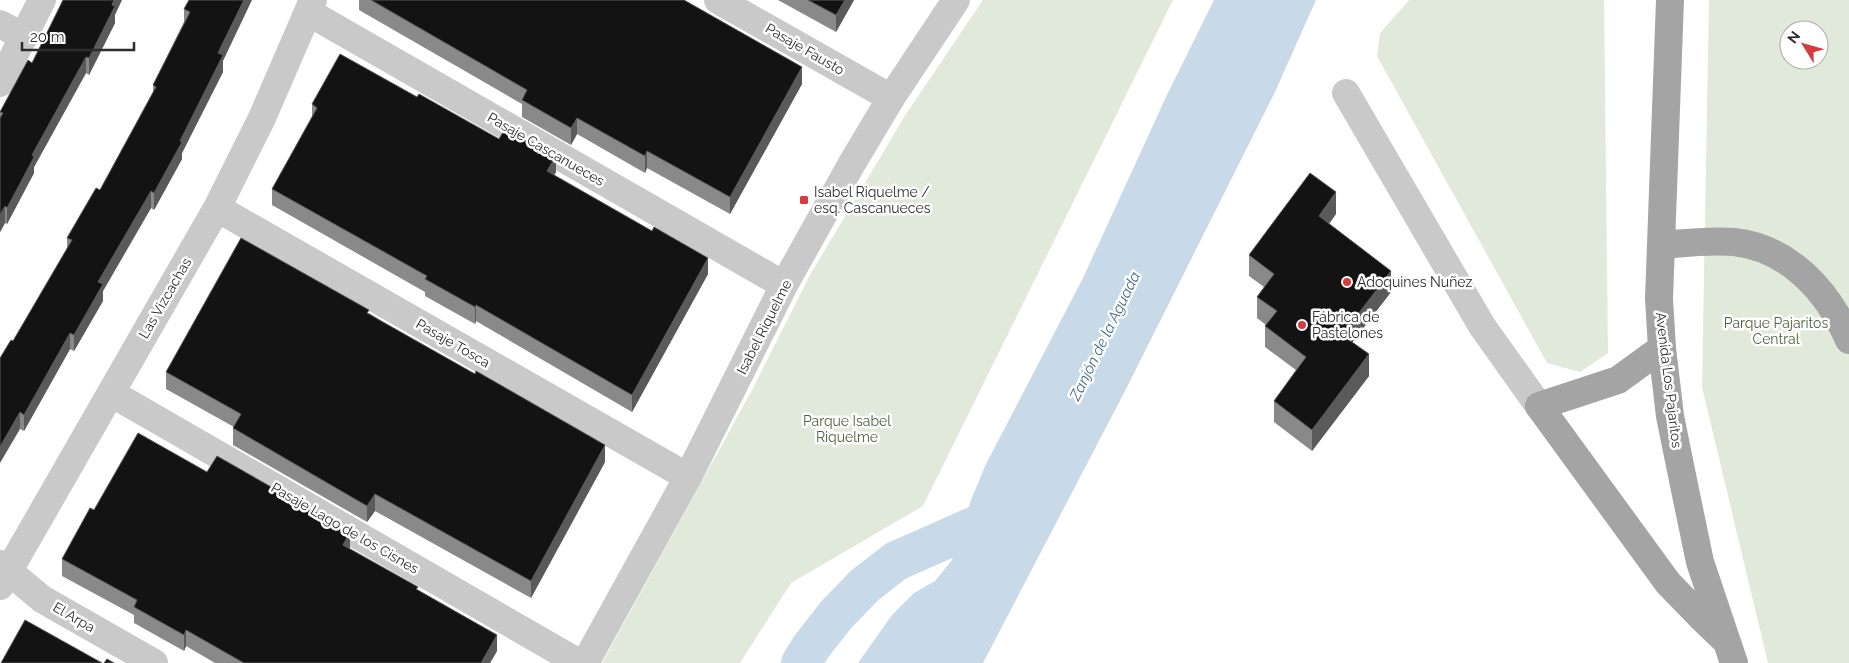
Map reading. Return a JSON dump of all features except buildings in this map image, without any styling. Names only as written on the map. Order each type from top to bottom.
[{"type":"main road","name":"Avenida Los Pajaritos","points":[[1670,0],[1659,299],[1662,348],[1670,416],[1700,562],[1730,652]]},
{"type":"main road","points":[[1661,245],[1735,242],[1756,246],[1781,258],[1816,285],[1843,326],[1849,340]]},
{"type":"main road","points":[[1662,348],[1618,380],[1539,406],[1668,583],[1730,652]]},
{"type":"street","points":[[0,83],[42,0]]},
{"type":"street","name":"Pasaje Fausto","points":[[718,0],[891,98]]},
{"type":"street","name":"Isabel Riquelme","points":[[585,663],[688,477],[784,285],[851,165],[891,98],[956,0]]},
{"type":"street","name":"Las Vizcachas","points":[[3,574],[111,393],[217,208],[262,118],[310,6]]},
{"type":"street","name":"Pasaje Cascanueces","points":[[310,6],[784,285]]},
{"type":"street","points":[[0,24],[24,37]]},
{"type":"street","points":[[1346,93],[1482,326],[1539,406]]},
{"type":"street","name":"Pasaje Tosca","points":[[217,208],[688,477]]},
{"type":"street","name":"Pasaje Lago de los Cisnes","points":[[111,393],[578,663]]},
{"type":"street","name":"El Arpa","points":[[3,574],[42,599],[154,663]]},
{"type":"green space","name":"Parque Isabel Riquelme","points":[[983,0],[1173,0],[923,506],[791,583],[740,663],[602,663],[751,392],[810,275],[906,114]]},
{"type":"green space","points":[[1409,0],[1604,0],[1608,353],[1580,372],[1547,363],[1377,56],[1380,33]]},
{"type":"green space","name":"Parque Pajaritos Central","points":[[1709,0],[1849,0],[1849,663],[1768,663],[1702,387]]},
{"type":"water","name":"Zanjón de la Aguada","points":[[1214,0],[1316,0],[1275,92],[1125,391],[983,663],[858,663],[892,615],[914,593],[935,581],[952,560],[971,500],[986,464],[1083,278],[1166,97]]},
{"type":"waterway","points":[[801,663],[836,615],[865,585],[896,561],[1014,509]]},
{"type":"place","name":"Isabel Riquelme / esq. Cascanueces","points":[[804,200]]},
{"type":"place","name":"Adoquines Nuñez","points":[[1347,282]]},
{"type":"place","name":"Fábrica de Pastelones","points":[[1302,325]]}]
